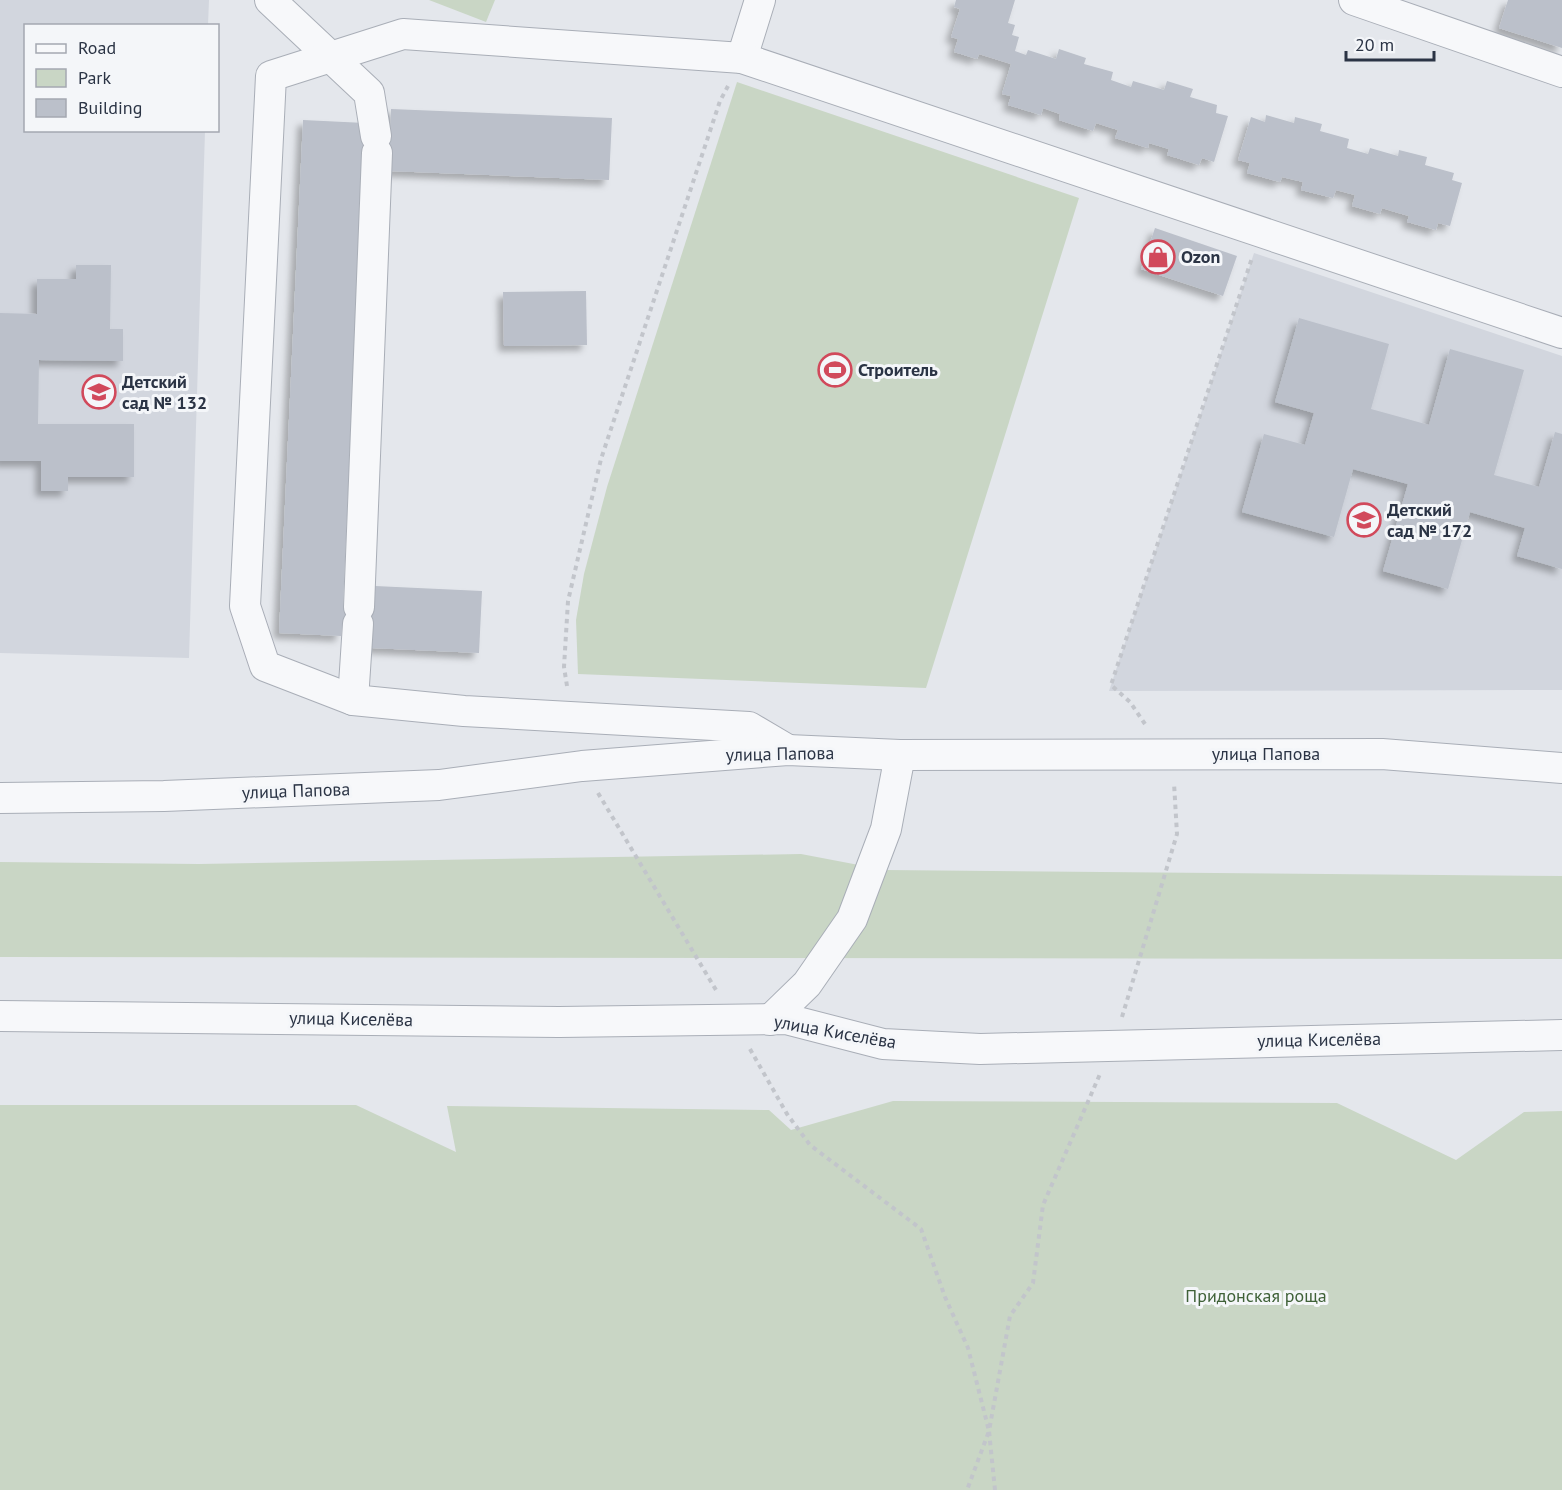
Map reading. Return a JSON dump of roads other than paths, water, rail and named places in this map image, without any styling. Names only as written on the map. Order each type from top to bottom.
[{"type":"street","points":[[270,0],[369,93],[376,144],[353,700]]},
{"type":"street","points":[[742,58],[760,0]]},
{"type":"street","points":[[1354,0],[1562,72]]},
{"type":"street","points":[[788,750],[748,727],[464,711],[353,700],[265,666],[245,606],[271,76],[403,34],[742,58],[1562,333]]},
{"type":"street","name":"улица Папова","points":[[0,798],[164,796],[440,785],[582,766],[788,750],[900,755],[1382,754],[1562,768]]},
{"type":"street","points":[[770,1020],[807,984],[852,919],[886,829],[900,755]]},
{"type":"street","name":"улица Киселёва","points":[[0,1016],[559,1022],[786,1019],[883,1044],[980,1049],[1562,1035]]},
{"type":"place","name":"Ozon","points":[[1158,257]]},
{"type":"place","name":"Строитель","points":[[835,370]]},
{"type":"place","name":"Детский сад № 132","points":[[99,392]]},
{"type":"place","name":"Детский сад № 172","points":[[1364,520]]},
{"type":"park label","name":"Придонская роща","points":[[1256,1296]]}]
